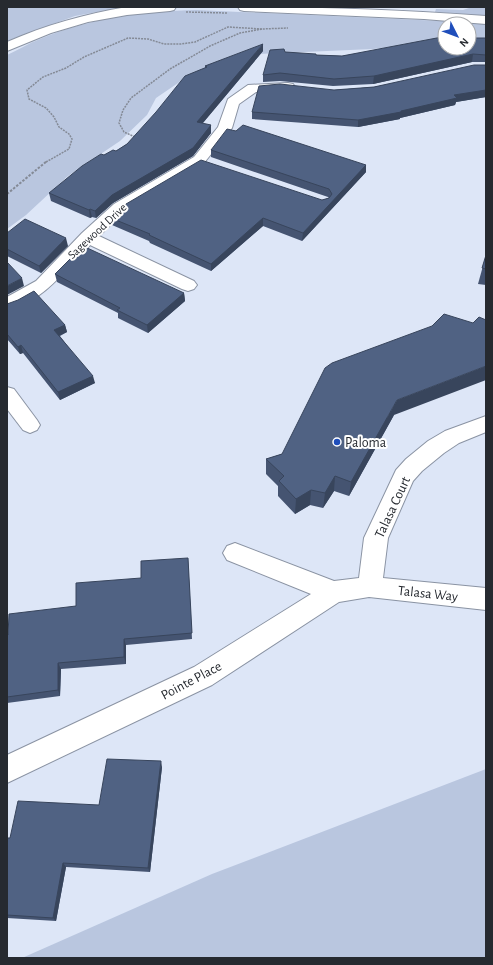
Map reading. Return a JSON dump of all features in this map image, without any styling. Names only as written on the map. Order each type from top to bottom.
[{"type":"street","points":[[7,47],[30,36],[76,20],[131,9],[170,7]]},
{"type":"street","points":[[244,7],[424,11],[486,20]]},
{"type":"street","name":"Sagewood Drive","points":[[7,305],[42,285],[88,237],[120,207],[206,162],[225,128],[233,102],[253,88],[280,86],[303,88]]},
{"type":"street","points":[[88,237],[188,285]]},
{"type":"street","points":[[7,394],[30,425]]},
{"type":"street","name":"Talasa Court","points":[[369,587],[373,568],[376,538],[404,476],[424,455],[436,447],[452,437],[486,424]]},
{"type":"street","points":[[235,552],[334,592]]},
{"type":"street","name":"Pointe Place","points":[[7,769],[203,676],[334,592],[369,587]]},
{"type":"street","name":"Talasa Way","points":[[369,587],[486,599]]},
{"type":"path","points":[[7,194],[49,159],[69,148],[72,139],[69,134],[59,127],[54,117],[46,108],[29,99],[27,90],[44,77],[128,38],[148,39],[164,44],[181,44],[195,42],[220,30],[228,28],[262,29],[290,27]]},
{"type":"path","points":[[138,139],[124,132],[119,123],[123,110],[131,98],[170,69],[210,46],[233,35],[262,29]]},
{"type":"shaded area","points":[[7,7],[125,7],[75,16],[7,41]]},
{"type":"shaded area","points":[[472,7],[486,7],[486,16],[435,12],[436,9],[463,10]]},
{"type":"shaded area","points":[[197,10],[437,21],[437,43],[373,49],[258,54],[181,81],[156,98],[147,115],[120,141],[68,176],[26,215],[7,229],[7,55],[36,41],[78,26],[117,17]]},
{"type":"shaded area","points":[[477,23],[486,23],[486,41],[477,41]]},
{"type":"shaded area","points":[[486,769],[486,958],[22,958],[212,874]]},
{"type":"building","points":[[437,38],[437,56],[464,56],[374,76],[334,79],[280,73],[263,75],[270,50],[284,49],[285,52],[342,56]]},
{"type":"building","points":[[477,38],[486,38],[486,55],[477,54]]},
{"type":"building","points":[[263,44],[197,122],[211,125],[193,148],[112,195],[95,211],[89,210],[49,193],[82,166],[101,154],[104,155],[113,150],[116,151],[127,144],[156,112],[185,76],[207,67],[205,66]]},
{"type":"building","points":[[474,65],[486,65],[486,90],[454,95],[457,98],[401,112],[358,120],[252,112],[259,86],[280,84],[334,90],[374,87]]},
{"type":"building","points":[[243,125],[366,165],[303,233],[263,218],[211,264],[149,235],[150,234],[111,218],[126,204],[201,160],[322,200],[329,198],[332,194],[329,189],[211,150],[227,129],[236,131]]},
{"type":"building","points":[[25,219],[66,238],[39,266],[7,249],[7,233]]},
{"type":"building","points":[[83,246],[184,293],[147,325],[117,310],[120,308],[55,274]]},
{"type":"building","points":[[486,255],[486,269],[482,268]]},
{"type":"building","points":[[7,262],[22,278],[7,286]]},
{"type":"building","points":[[34,291],[65,325],[54,330],[93,376],[58,392],[21,345],[18,347],[7,334],[7,304]]},
{"type":"building","name":"Paloma","points":[[444,314],[473,323],[479,317],[486,320],[486,366],[397,400],[351,482],[335,476],[325,493],[311,490],[296,499],[279,481],[284,476],[266,459],[282,454],[325,368],[332,363],[432,326]]},
{"type":"building","points":[[188,558],[192,633],[124,639],[124,657],[58,663],[58,690],[7,697],[7,635],[9,614],[76,606],[76,583],[141,578],[141,561]]},
{"type":"building","points":[[107,759],[161,761],[148,868],[63,863],[53,918],[7,915],[7,838],[10,838],[18,801],[99,805]]},
{"type":"place","name":"Paloma","points":[[337,442]]}]
